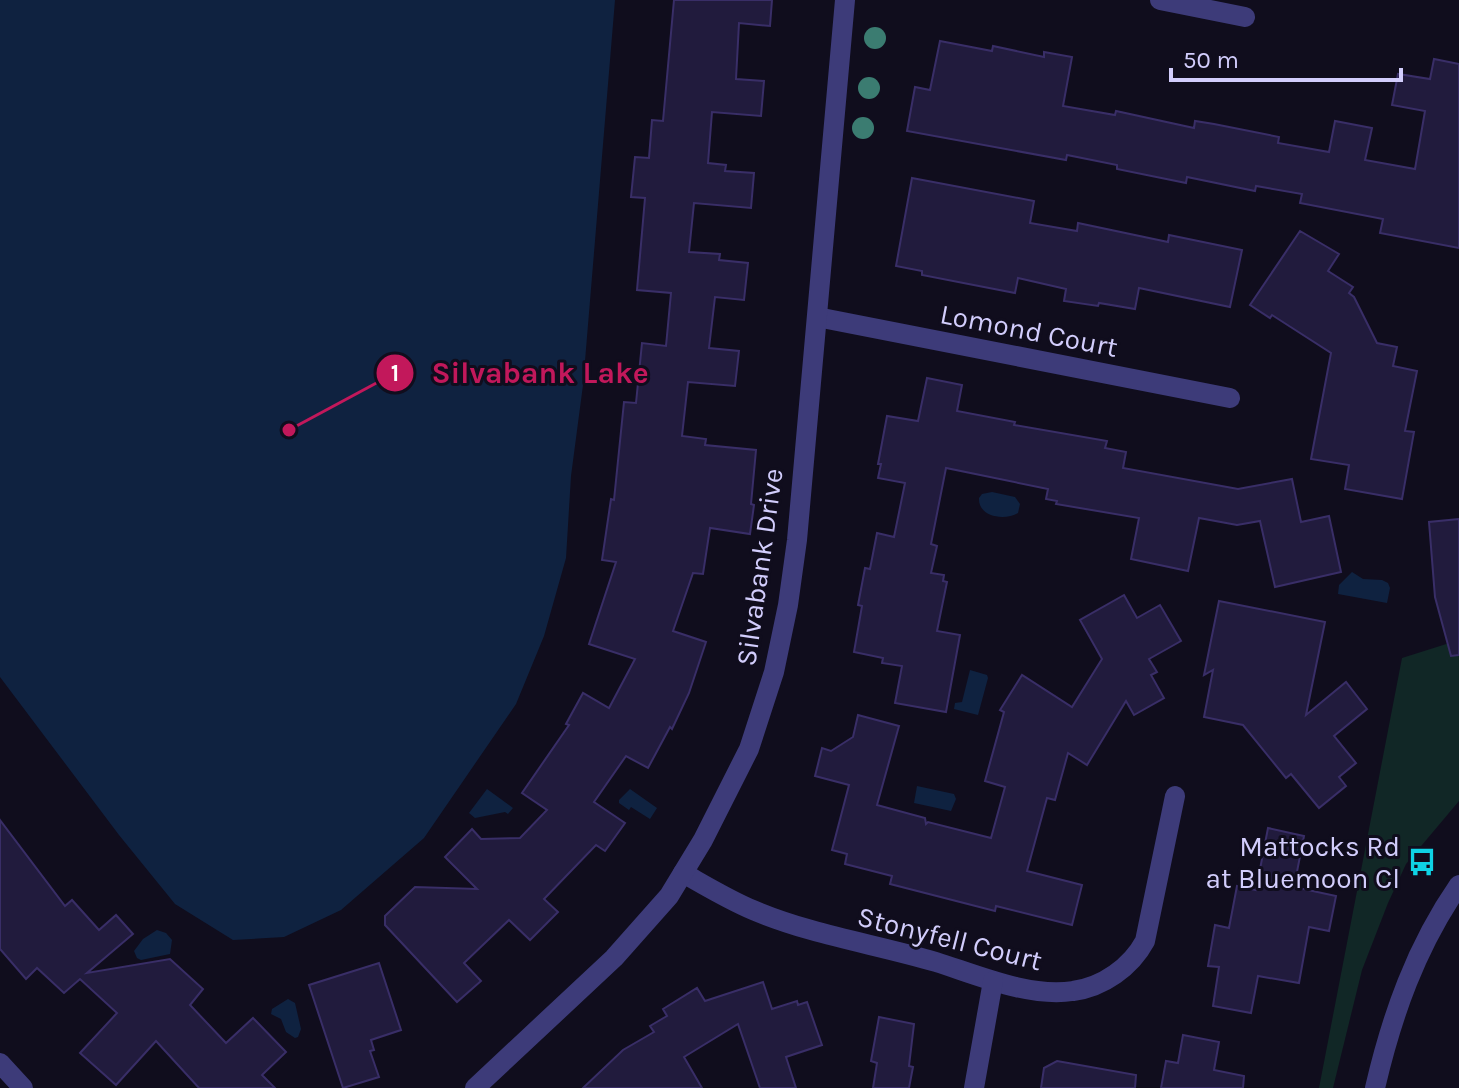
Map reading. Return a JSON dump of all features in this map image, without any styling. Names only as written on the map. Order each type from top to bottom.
[{"type":"street","name":"Silvabank Drive","points":[[475,1088],[614,958],[669,896],[703,840],[749,749],[774,672],[797,540],[845,0]]},
{"type":"street","points":[[1160,0],[1245,17]]},
{"type":"street","name":"Lomond Court","points":[[817,317],[1230,398]]},
{"type":"street","name":"Stonyfell Court","points":[[683,873],[720,895],[781,921],[935,962],[993,981],[1051,992],[1074,991],[1095,985],[1117,973],[1136,956],[1145,941],[1175,796]]},
{"type":"street","points":[[1375,1088],[1398,1002],[1420,952],[1459,885]]},
{"type":"street","points":[[974,1088],[993,981]]},
{"type":"street","points":[[0,1063],[23,1088]]},
{"type":"green space","points":[[1459,640],[1459,801],[1406,864],[1362,970],[1333,1088],[1319,1088],[1402,658]]},
{"type":"water","points":[[0,0],[615,0],[566,558],[544,636],[516,704],[424,838],[341,910],[284,937],[233,940],[175,904],[0,677]]},
{"type":"water","points":[[992,492],[1015,497],[1020,504],[1018,513],[999,517],[987,513],[979,498]]},
{"type":"water","points":[[1352,572],[1363,579],[1388,583],[1387,603],[1338,594],[1339,585]]},
{"type":"water","points":[[970,670],[988,678],[978,715],[954,709],[955,703],[962,702]]},
{"type":"water","points":[[917,786],[954,794],[956,799],[951,811],[914,803]]},
{"type":"water","points":[[487,789],[513,808],[508,814],[475,818],[469,813]]},
{"type":"water","points":[[630,789],[657,808],[650,819],[619,803]]},
{"type":"water","points":[[157,930],[166,933],[172,940],[170,954],[141,960],[137,958],[134,951],[143,939]]},
{"type":"water","points":[[288,999],[295,1003],[301,1029],[295,1038],[286,1032],[281,1019],[271,1014],[272,1009]]},
{"type":"building","points":[[674,0],[772,0],[770,26],[739,23],[736,79],[764,81],[761,116],[712,112],[708,163],[726,165],[725,171],[754,173],[751,208],[694,203],[689,252],[720,254],[719,260],[748,263],[744,300],[715,297],[709,348],[739,351],[735,386],[688,382],[682,436],[706,439],[705,445],[756,450],[750,534],[710,528],[703,574],[693,573],[673,631],[706,642],[689,693],[648,768],[626,756],[594,802],[625,823],[605,851],[596,845],[544,899],[558,912],[530,940],[509,920],[464,963],[481,981],[457,1002],[385,925],[385,916],[415,887],[477,889],[445,857],[472,829],[481,839],[520,838],[547,810],[522,793],[569,725],[566,724],[583,693],[609,708],[635,659],[589,644],[616,562],[602,560],[611,499],[614,500],[624,402],[636,403],[642,343],[666,346],[671,293],[637,290],[645,198],[631,197],[635,157],[649,158],[652,120],[663,121]]},
{"type":"building","points":[[940,41],[992,51],[993,46],[1044,57],[1044,52],[1072,57],[1063,106],[1115,115],[1116,111],[1194,128],[1195,121],[1214,124],[1279,137],[1278,143],[1329,152],[1335,121],[1372,128],[1365,160],[1415,169],[1425,111],[1392,105],[1398,74],[1430,79],[1434,59],[1459,64],[1459,248],[1380,233],[1383,219],[1300,203],[1302,194],[1256,186],[1255,191],[1187,177],[1186,183],[1067,155],[1066,160],[907,131],[915,87],[930,90]]},
{"type":"building","points":[[912,178],[1034,201],[1030,223],[1077,231],[1078,223],[1168,242],[1169,235],[1242,250],[1230,307],[1139,288],[1135,309],[1099,303],[1098,306],[1064,301],[1066,289],[1018,278],[1015,293],[922,275],[922,271],[896,266]]},
{"type":"building","points":[[1300,231],[1339,254],[1328,271],[1353,287],[1349,293],[1354,297],[1377,343],[1397,347],[1393,366],[1417,371],[1405,431],[1414,432],[1402,499],[1345,489],[1349,465],[1311,459],[1331,353],[1272,315],[1270,318],[1250,305]]},
{"type":"building","points":[[927,378],[962,385],[957,411],[1015,422],[1014,425],[1107,441],[1105,448],[1126,452],[1123,468],[1238,489],[1292,479],[1301,522],[1329,516],[1341,572],[1275,587],[1260,521],[1237,525],[1199,518],[1188,571],[1131,559],[1139,518],[1056,504],[1057,501],[1046,499],[1048,489],[946,468],[931,544],[937,546],[931,573],[944,575],[943,581],[947,582],[937,631],[960,635],[946,712],[895,703],[902,666],[882,663],[883,658],[854,652],[862,606],[858,605],[865,568],[870,569],[877,533],[894,537],[905,483],[878,478],[887,416],[918,421]]},
{"type":"building","points":[[1459,519],[1459,655],[1451,656],[1435,597],[1429,522]]},
{"type":"building","points":[[1124,595],[1137,618],[1160,605],[1181,641],[1149,659],[1157,672],[1151,675],[1164,698],[1134,715],[1126,701],[1087,765],[1068,753],[1055,800],[1047,798],[1027,871],[1082,885],[1072,925],[996,906],[995,911],[890,884],[892,876],[845,864],[847,854],[832,850],[849,785],[815,776],[822,748],[831,751],[853,737],[858,715],[899,726],[877,805],[925,818],[926,824],[991,838],[1005,787],[985,781],[1004,712],[1000,710],[1022,675],[1072,707],[1102,659],[1080,620]]},
{"type":"building","points":[[1219,601],[1325,622],[1306,715],[1346,682],[1367,709],[1334,736],[1356,763],[1339,777],[1346,786],[1319,808],[1291,774],[1286,778],[1243,725],[1204,717],[1213,670],[1204,675]]},
{"type":"building","points":[[0,820],[65,906],[72,900],[99,930],[116,915],[133,934],[87,973],[170,959],[203,989],[190,1005],[226,1043],[253,1018],[286,1052],[262,1075],[275,1088],[199,1088],[156,1041],[116,1085],[80,1053],[117,1013],[80,979],[64,993],[37,968],[26,979],[0,949]]},
{"type":"building","points":[[1268,828],[1304,836],[1294,887],[1336,896],[1329,931],[1309,927],[1299,983],[1258,976],[1251,1013],[1213,1006],[1219,967],[1208,966],[1215,925],[1229,928],[1237,886],[1256,890]]},
{"type":"building","points":[[379,963],[401,1030],[371,1040],[374,1050],[370,1051],[379,1077],[343,1088],[309,985]]},
{"type":"building","points":[[763,982],[772,1009],[797,1001],[798,1005],[807,1002],[822,1045],[786,1057],[796,1088],[760,1088],[738,1024],[684,1057],[702,1088],[583,1088],[623,1050],[654,1032],[650,1026],[667,1016],[663,1009],[697,988],[705,1001]]},
{"type":"building","points":[[879,1017],[914,1024],[909,1088],[873,1088],[877,1063],[871,1061]]},
{"type":"building","points":[[1183,1035],[1219,1042],[1214,1070],[1244,1076],[1243,1088],[1161,1088],[1166,1061],[1178,1063]]},
{"type":"building","points":[[1057,1061],[1136,1075],[1135,1088],[1041,1088],[1044,1068]]},
{"type":"place","name":"Silvabank Lake","points":[[289,430]]},
{"type":"place","name":"Mattocks Rd at Bluemoon Cl","points":[[1422,862]]}]
